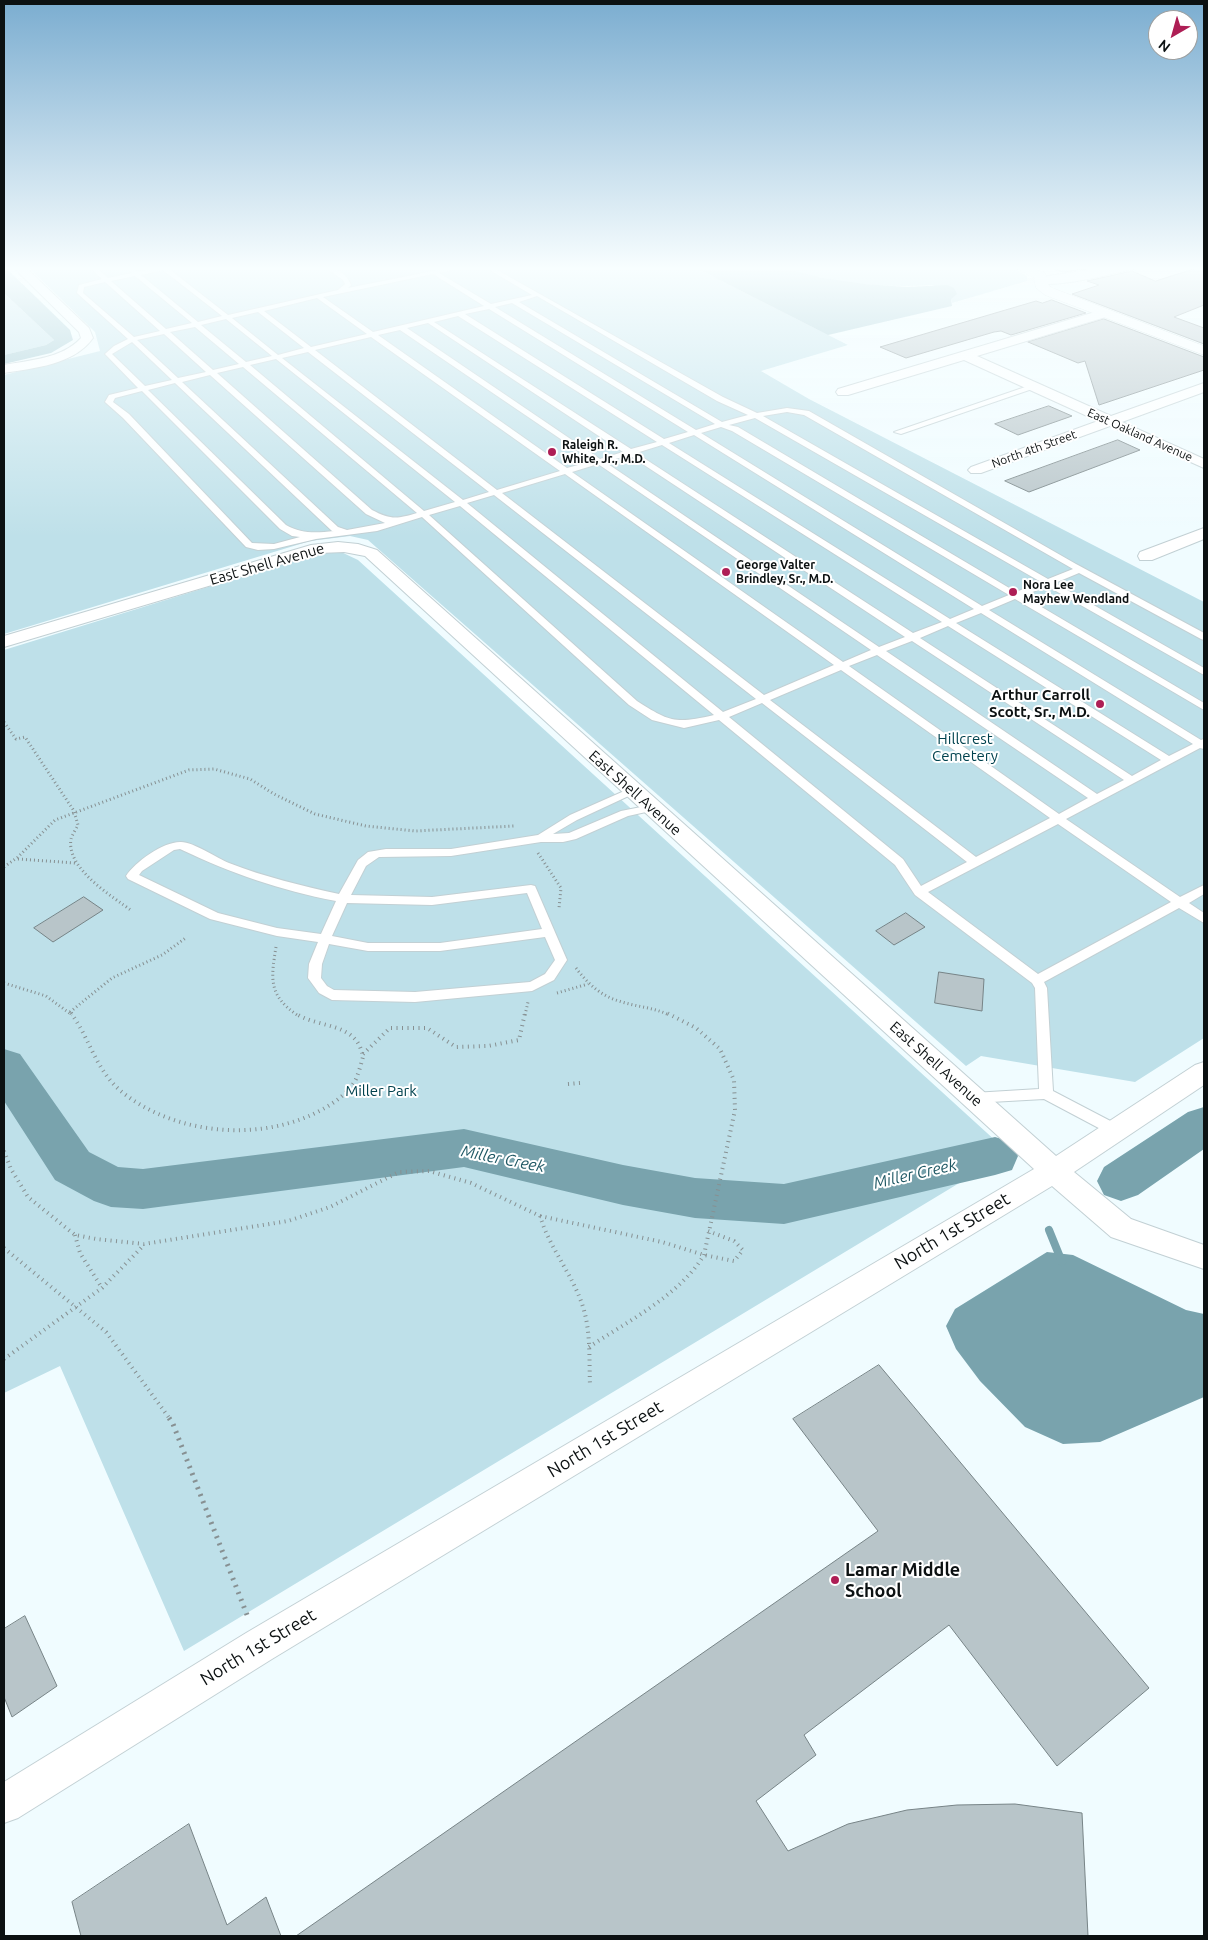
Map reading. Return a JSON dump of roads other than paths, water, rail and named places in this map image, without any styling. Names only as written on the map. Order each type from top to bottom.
[{"type":"street","points":[[4,369],[59,357]]},
{"type":"street","points":[[843,392],[964,357]]},
{"type":"street","name":"East Oakland Avenue","points":[[967,357],[1204,464]]},
{"type":"street","name":"North 4th Street","points":[[976,470],[1204,387]]},
{"type":"street","points":[[1146,556],[1204,533]]},
{"type":"street","name":"East Shell Avenue","points":[[4,642],[317,548],[337,546],[358,547],[371,553],[631,791],[1054,1171],[1121,1228],[1204,1257]]},
{"type":"street","name":"North 1st Street","points":[[4,1804],[259,1646],[1054,1171],[1204,1072]]},
{"type":"lane","points":[[111,357],[283,527],[295,534],[315,536]]},
{"type":"lane","points":[[150,357],[335,529],[348,533]]},
{"type":"lane","points":[[192,357],[369,512],[387,521],[411,519]]},
{"type":"lane","points":[[234,357],[424,515],[633,703],[656,718],[684,725],[723,716],[1081,569]]},
{"type":"lane","points":[[277,357],[112,397],[109,402],[126,416],[249,545],[258,548],[275,547],[315,536],[348,533],[411,519],[695,432],[755,415],[787,410],[806,413],[1204,637]]},
{"type":"lane","points":[[280,357],[723,716],[899,862],[919,892],[1037,980],[1041,988],[1046,1094]]},
{"type":"lane","points":[[320,357],[974,862]]},
{"type":"lane","points":[[402,357],[1057,818],[1204,919]]},
{"type":"lane","points":[[445,357],[1095,798]]},
{"type":"lane","points":[[484,357],[1131,780]]},
{"type":"lane","points":[[527,357],[1168,760]]},
{"type":"lane","points":[[572,357],[1203,744]]},
{"type":"lane","points":[[607,357],[722,425],[735,429],[1204,707]]},
{"type":"lane","points":[[646,357],[720,399],[755,415],[1204,672]]},
{"type":"lane","points":[[898,432],[1034,387]]},
{"type":"lane","points":[[919,892],[1095,798],[1203,744]]},
{"type":"lane","points":[[540,838],[567,820],[611,802],[631,791]]},
{"type":"lane","points":[[549,932],[440,947],[368,948],[325,939],[277,932],[214,916],[132,876],[138,868],[171,847],[181,845],[224,866],[290,888],[344,899],[432,901],[531,889],[561,960],[556,972],[547,980],[532,986],[415,997],[332,995],[320,989],[314,980],[314,970],[325,939],[344,899],[362,863],[368,857],[376,855],[467,852],[498,848],[540,838],[572,836],[625,813],[651,808]]},
{"type":"lane","points":[[1037,980],[1204,889]]},
{"type":"lane","points":[[974,1098],[1046,1094],[1115,1130]]},
{"type":"waterway","name":"Miller Creek","points":[[4,1066],[72,1166],[111,1187],[143,1189],[420,1152],[464,1148],[623,1185],[695,1198],[784,1204],[995,1156]]},
{"type":"waterway","name":"Miller Creek","points":[[1121,1181],[1204,1125]]},
{"type":"waterway","points":[[1049,1230],[1062,1262]]},
{"type":"place","name":"Raleigh R. White, Jr., M.D.","points":[[552,452]]},
{"type":"place","name":"George Valter Brindley, Sr., M.D.","points":[[726,572]]},
{"type":"place","name":"Nora Lee Mayhew Wendland","points":[[1013,592]]},
{"type":"place","name":"Arthur Carroll Scott, Sr., M.D.","points":[[1100,704]]},
{"type":"place","name":"Lamar Middle School","points":[[835,1580]]},
{"type":"park label","name":"Hillcrest Cemetery","points":[[965,748]]},
{"type":"park label","name":"Miller Park","points":[[381,1091]]}]
